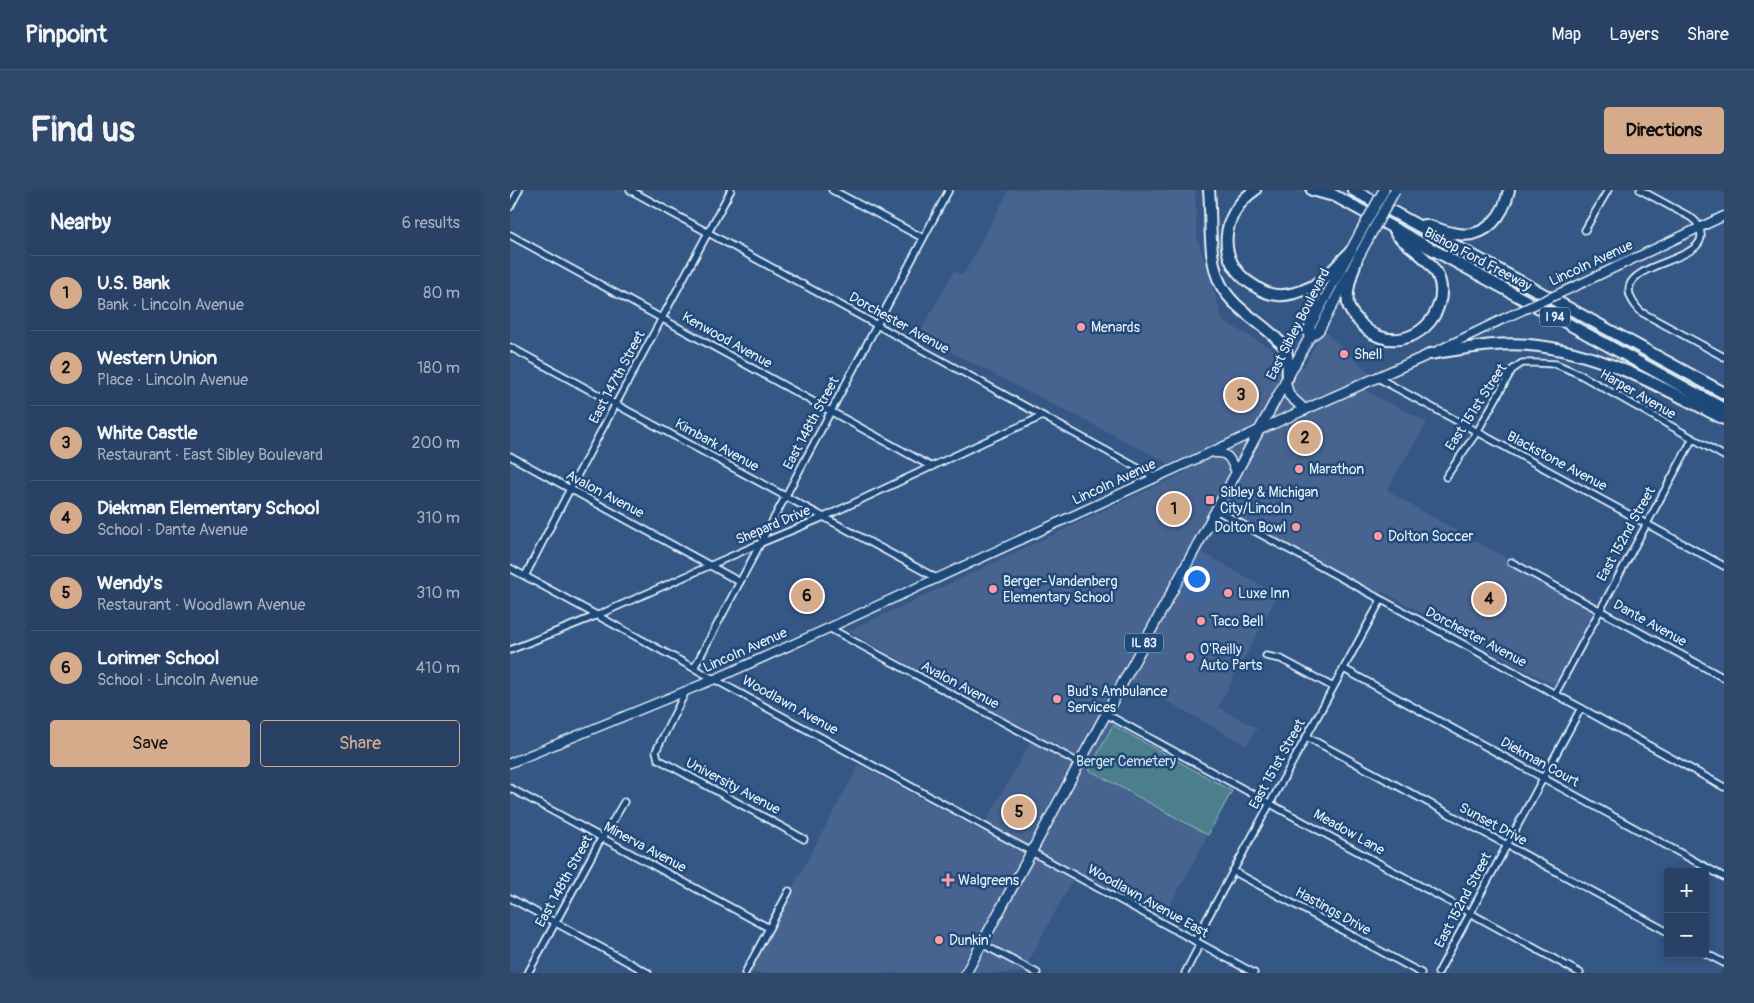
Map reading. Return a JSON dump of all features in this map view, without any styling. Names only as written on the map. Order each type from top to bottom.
[{"type":"highway","points":[[1209,190],[1214,270],[1221,286],[1231,301],[1271,333],[1284,347],[1287,358],[1287,379]]},
{"type":"highway","points":[[1255,190],[1249,194],[1232,214],[1227,235],[1229,258],[1236,270],[1248,282],[1261,290],[1278,295],[1295,293],[1312,286],[1330,273],[1351,251]]},
{"type":"highway","points":[[1312,190],[1335,196]]},
{"type":"highway","name":"Bishop Ford Freeway","points":[[1324,190],[1724,409]]},
{"type":"highway","name":"Bishop Ford Freeway","points":[[1353,190],[1724,393]]},
{"type":"highway","points":[[1362,190],[1372,200]]},
{"type":"highway","points":[[1415,224],[1438,228],[1460,235],[1473,235],[1497,220],[1506,204],[1509,190]]},
{"type":"highway","points":[[1356,262],[1349,287],[1348,304],[1362,326],[1382,338],[1396,339],[1409,337],[1422,331],[1432,321],[1442,297],[1438,276],[1431,264],[1423,256],[1386,225]]},
{"type":"highway","points":[[1430,354],[1491,345],[1529,345],[1570,353],[1648,380],[1724,419]]},
{"type":"main road","name":"East Sibley Boulevard","points":[[966,973],[1309,338],[1309,328],[1351,251],[1363,239],[1384,190]]},
{"type":"main road","points":[[1309,338],[1319,330],[1356,262],[1363,239],[1395,190]]},
{"type":"main road","name":"Lincoln Avenue","points":[[1259,430],[1430,354]]},
{"type":"main road","points":[[1287,379],[1289,395],[1305,410]]},
{"type":"street","points":[[510,207],[519,190]]},
{"type":"street","name":"Dorchester Avenue","points":[[630,190],[1156,478]]},
{"type":"street","name":"East 147th Street","points":[[525,576],[731,190]]},
{"type":"street","points":[[832,190],[923,238]]},
{"type":"street","name":"East 148th Street","points":[[694,668],[949,190]]},
{"type":"street","points":[[1586,230],[1608,190]]},
{"type":"street","points":[[1640,190],[1694,220],[1699,227],[1701,241],[1693,250],[1641,272],[1632,280],[1629,291],[1634,304],[1641,312],[1724,357]]},
{"type":"street","name":"Lincoln Avenue","points":[[1430,354],[1724,216]]},
{"type":"street","name":"Kenwood Avenue","points":[[510,235],[932,467]]},
{"type":"street","name":"Kimbark Avenue","points":[[510,347],[938,579]]},
{"type":"street","name":"East 151st Street","points":[[1446,477],[1477,432],[1512,370],[1522,363],[1535,363]]},
{"type":"street","name":"Harper Avenue","points":[[1535,363],[1556,364],[1579,374],[1692,440],[1724,456]]},
{"type":"street","name":"Blackstone Avenue","points":[[1378,378],[1724,566]]},
{"type":"street","name":"Shepard Drive","points":[[510,650],[598,615],[761,543],[824,518],[1043,416]]},
{"type":"street","name":"Lincoln Avenue","points":[[510,763],[715,679],[938,579],[1259,430]]},
{"type":"street","name":"East 152nd Street","points":[[1555,694],[1692,440]]},
{"type":"street","points":[[1210,453],[1222,452],[1227,455],[1236,472]]},
{"type":"street","name":"Avalon Avenue","points":[[510,456],[740,582]]},
{"type":"street","name":"Dorchester Avenue","points":[[1216,510],[1724,786]]},
{"type":"street","name":"Dante Avenue","points":[[1511,562],[1724,678]]},
{"type":"street","name":"Woodlawn Avenue","points":[[510,568],[1031,852]]},
{"type":"street","name":"East 151st Street","points":[[1185,973],[1233,871],[1381,600]]},
{"type":"street","name":"Avalon Avenue","points":[[829,628],[1079,764]]},
{"type":"street","points":[[1266,656],[1281,659],[1333,688]]},
{"type":"street","name":"Diekman Court","points":[[1344,669],[1724,876]]},
{"type":"street","name":"University Avenue","points":[[686,691],[656,751],[656,756],[661,762],[804,839]]},
{"type":"street","name":"East 152nd Street","points":[[1438,973],[1542,777],[1581,708]]},
{"type":"street","name":"Meadow Lane","points":[[1106,714],[1580,973]]},
{"type":"street","name":"Sunset Drive","points":[[1306,737],[1664,930]]},
{"type":"street","name":"Minerva Avenue","points":[[510,788],[769,928]]},
{"type":"street","name":"East 148th Street","points":[[528,973],[602,837],[608,831],[624,802]]},
{"type":"street","name":"Woodlawn Avenue East","points":[[1031,852],[1254,973]]},
{"type":"street","name":"Hastings Drive","points":[[1233,871],[1421,973]]},
{"type":"street","points":[[745,973],[789,891]]},
{"type":"street","points":[[510,898],[648,973]]},
{"type":"street","points":[[982,944],[1037,973]]},
{"type":"street","points":[[1709,955],[1724,963]]},
{"type":"shaded area","points":[[1009,190],[1195,190],[1197,237],[1223,321],[1304,367],[1323,330],[1369,372],[1366,391],[1427,422],[1387,490],[1597,608],[1554,685],[1382,591],[1373,601],[1220,518],[1202,552],[1278,595],[1218,707],[1257,728],[1247,746],[1131,681],[1109,721],[1113,725],[1089,770],[1208,835],[1159,926],[1073,879],[1022,973],[746,973],[859,765],[981,831],[1032,739],[988,710],[849,631],[1186,472],[919,334],[954,271],[963,275]]},
{"type":"green space","name":"Berger Cemetery","points":[[1113,725],[1232,791],[1208,835],[1089,770]]},
{"type":"place","name":"Menards","points":[[1081,327]]},
{"type":"place","name":"Shell","points":[[1344,354]]},
{"type":"place","name":"White Castle","points":[[1241,395]]},
{"type":"place","name":"Western Union","points":[[1305,438]]},
{"type":"place","name":"Marathon","points":[[1299,469]]},
{"type":"place","name":"Sibley & Michigan City/Lincoln","points":[[1210,500]]},
{"type":"place","name":"U.S. Bank","points":[[1174,509]]},
{"type":"place","name":"Dolton Bowl","points":[[1296,527]]},
{"type":"place","name":"Dolton Soccer","points":[[1378,536]]},
{"type":"place","name":"Berger-Vandenberg Elementary School","points":[[993,589]]},
{"type":"place","name":"Luxe Inn","points":[[1228,593]]},
{"type":"place","name":"Lorimer School","points":[[807,596]]},
{"type":"place","name":"Diekman Elementary School","points":[[1489,599]]},
{"type":"place","name":"Taco Bell","points":[[1201,621]]},
{"type":"place","name":"O'Reilly Auto Parts","points":[[1190,657]]},
{"type":"place","name":"Bud's Ambulance Services","points":[[1057,699]]},
{"type":"place","name":"Wendy's","points":[[1019,812]]},
{"type":"place","name":"Walgreens","points":[[948,880]]},
{"type":"place","name":"Dunkin'","points":[[939,940]]}]
